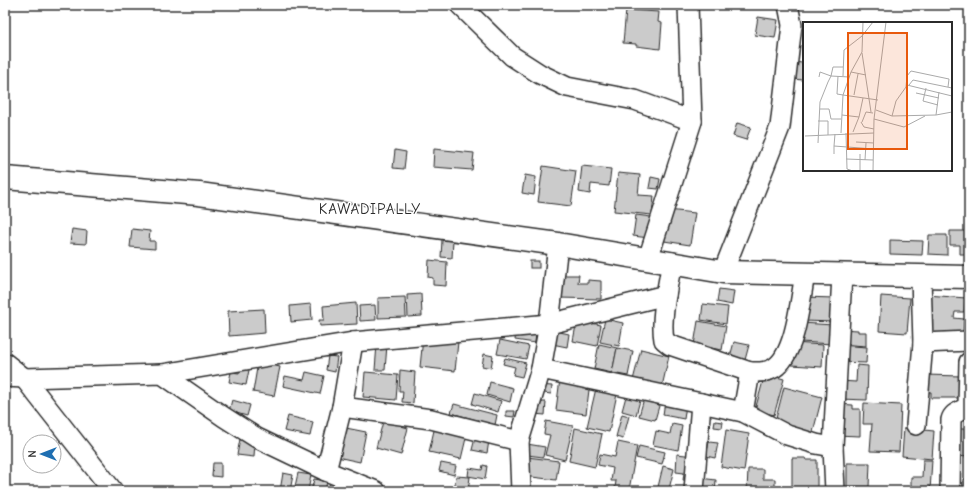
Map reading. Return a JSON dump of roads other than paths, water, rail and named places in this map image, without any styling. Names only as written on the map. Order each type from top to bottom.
[{"type":"main road","points":[[5,178],[199,194],[558,244],[672,262],[723,272],[969,277]]},
{"type":"street","points":[[460,5],[512,56],[540,74],[567,87],[635,100],[692,121]]},
{"type":"street","points":[[648,259],[692,121],[688,5]]},
{"type":"street","points":[[723,272],[780,127],[792,25],[788,5]]},
{"type":"street","points":[[521,491],[519,441],[541,369],[549,324],[558,244]]},
{"type":"street","points":[[672,262],[666,295],[663,332],[664,340],[670,345],[750,372],[764,372],[773,368],[784,358],[793,338],[805,274]]},
{"type":"street","points":[[834,491],[833,447],[842,275]]},
{"type":"street","points":[[916,425],[923,343],[922,277]]},
{"type":"street","points":[[5,377],[24,378],[162,374],[353,342],[549,324],[666,295]]},
{"type":"street","points":[[326,471],[342,407],[353,342]]},
{"type":"street","points":[[923,343],[969,342]]},
{"type":"street","points":[[950,491],[951,420],[954,414],[966,408],[968,405],[969,362]]},
{"type":"street","points":[[5,363],[24,378],[113,491]]},
{"type":"street","points":[[541,369],[743,412],[787,435],[816,444],[833,447]]},
{"type":"street","points":[[743,412],[750,372]]},
{"type":"street","points":[[162,374],[257,438],[368,490]]},
{"type":"street","points":[[694,491],[701,403]]},
{"type":"street","points":[[342,407],[431,419],[519,441]]},
{"type":"district","name":"KAWADIPALLY","points":[[370,209]]}]
